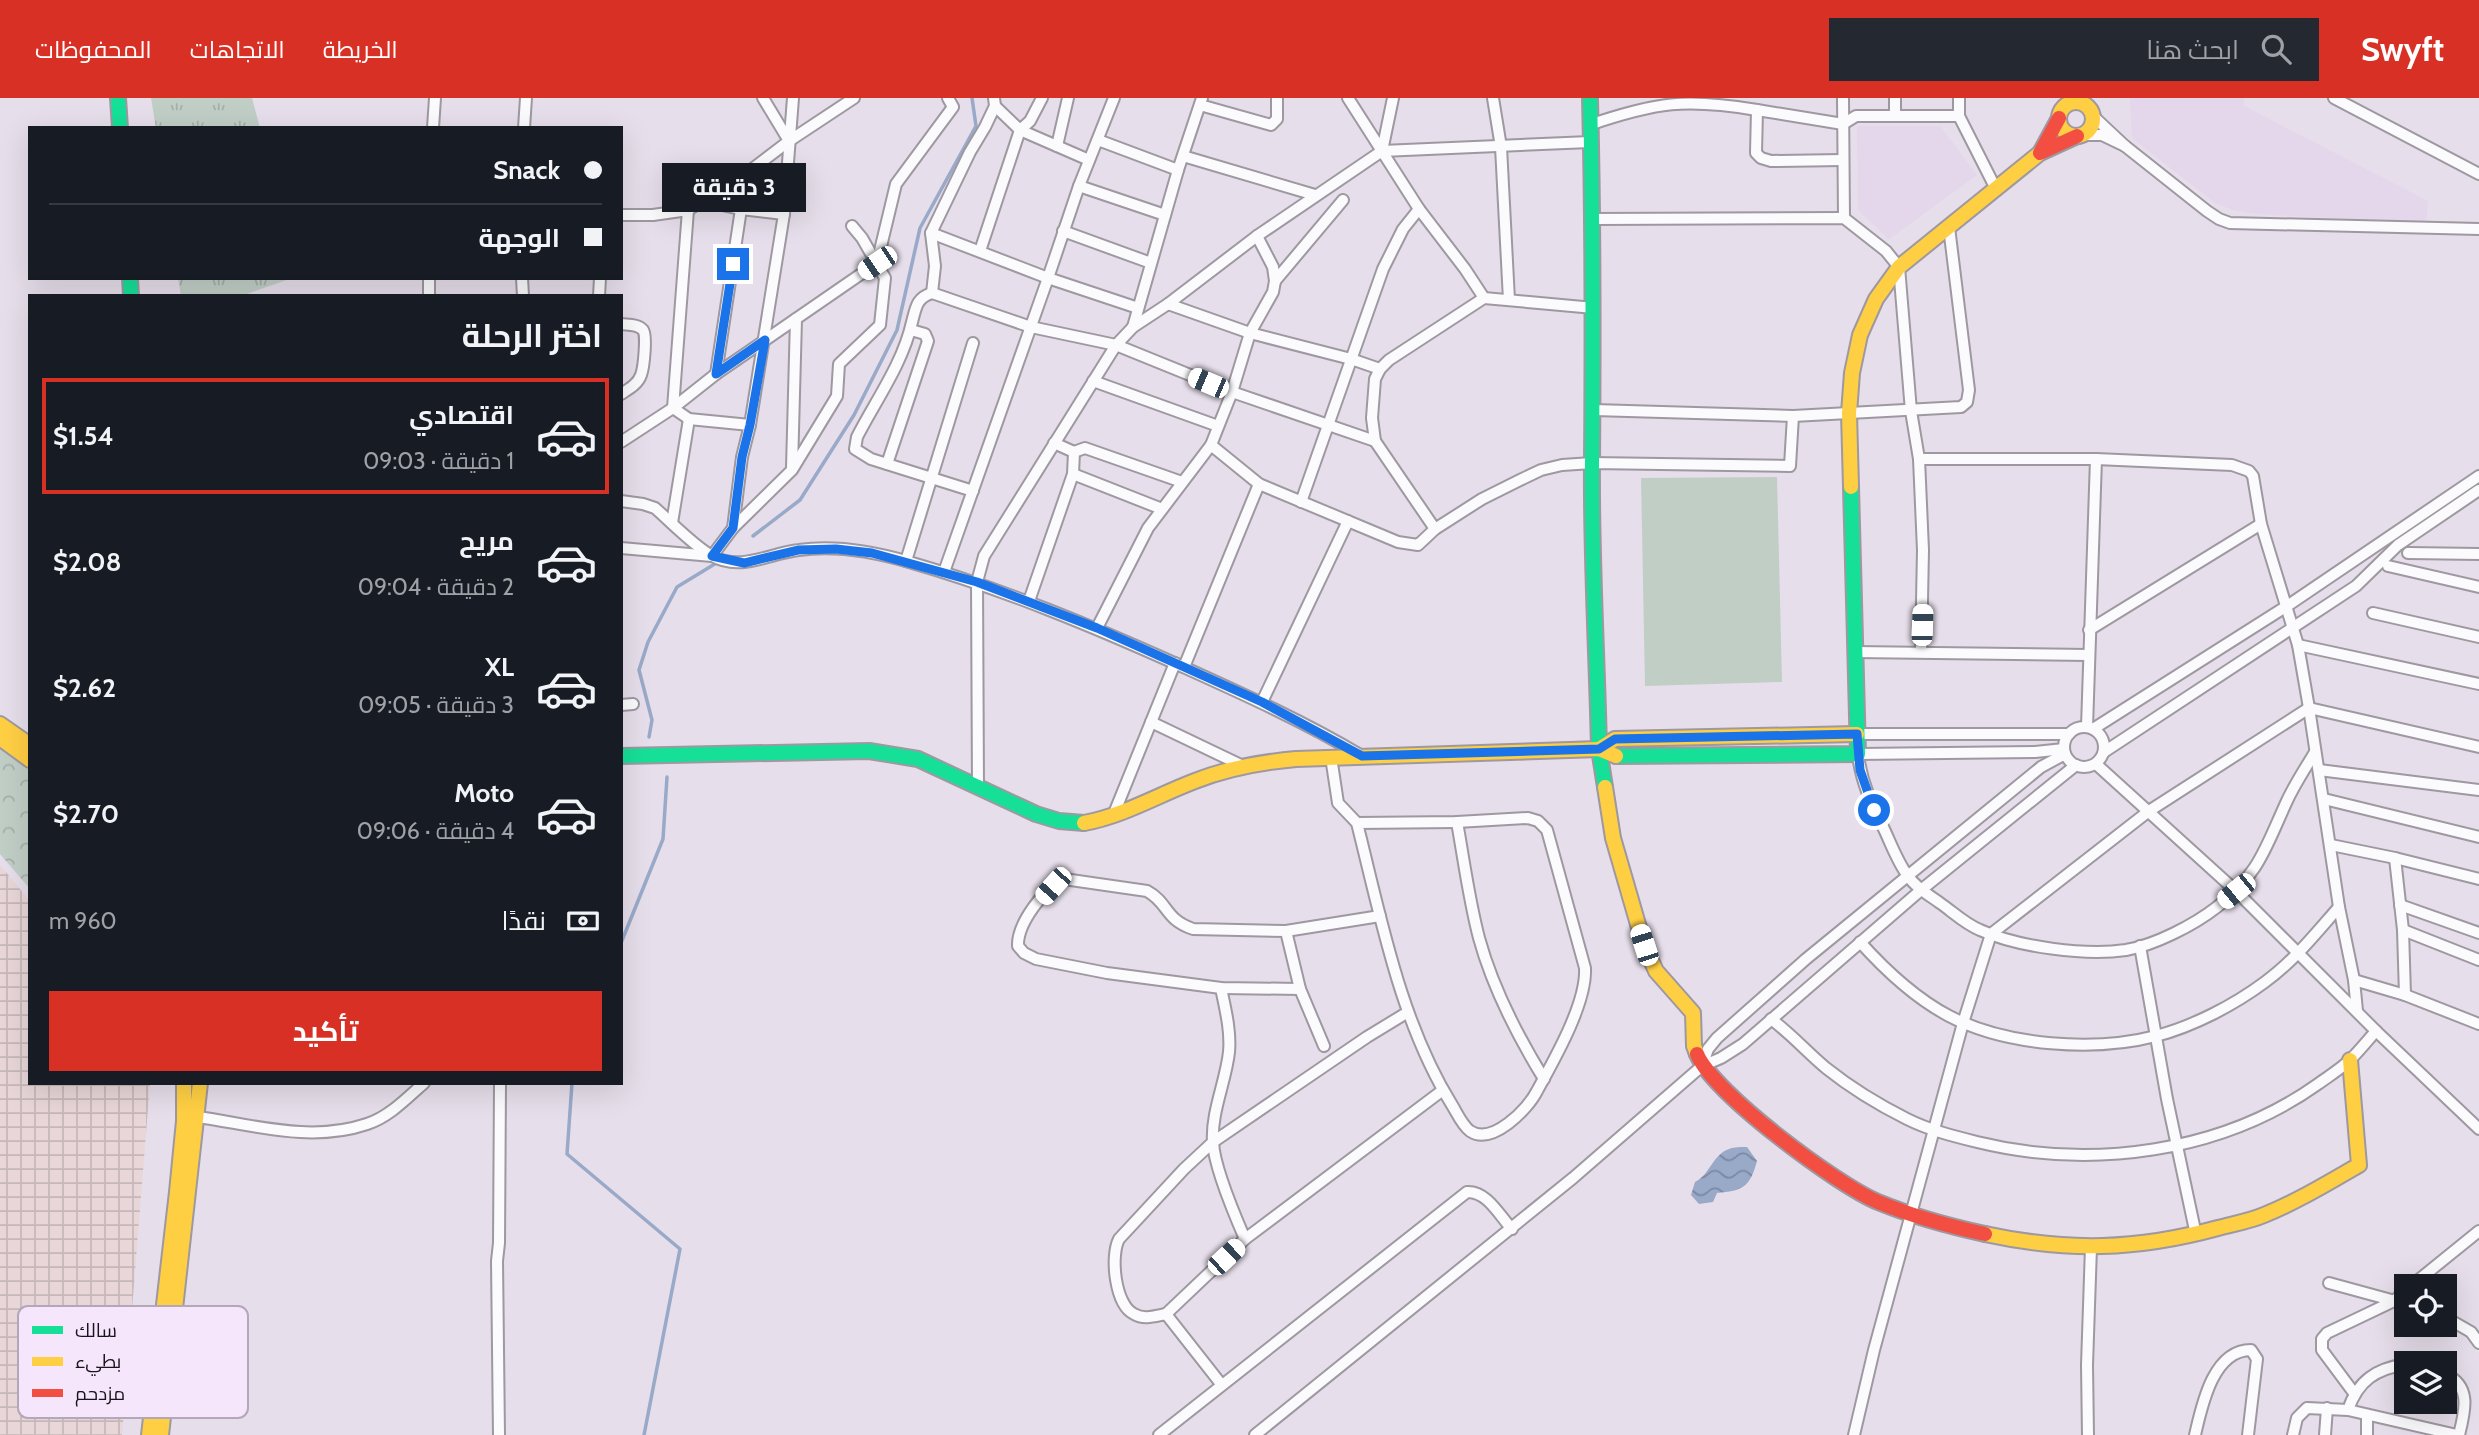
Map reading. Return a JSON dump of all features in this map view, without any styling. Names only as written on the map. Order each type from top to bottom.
[{"type":"street","points":[[118,98],[120,126]]},
{"type":"street","points":[[433,126],[435,98]]},
{"type":"street","points":[[524,126],[526,98]]},
{"type":"street","points":[[763,98],[789,141]]},
{"type":"street","points":[[733,528],[742,457],[765,340],[784,214],[793,98]]},
{"type":"street","points":[[623,215],[653,215],[688,210],[770,158],[789,141],[855,98]]},
{"type":"street","points":[[623,441],[877,263],[896,184],[953,107],[948,98]]},
{"type":"street","points":[[980,251],[1020,130],[1030,121],[1042,98]]},
{"type":"street","points":[[1057,146],[1068,98]]},
{"type":"street","points":[[944,572],[1079,186],[1114,98]]},
{"type":"street","points":[[1133,327],[1150,262],[1201,101],[1271,125],[1277,119],[1277,98]]},
{"type":"street","points":[[1348,98],[1419,209],[1484,298]]},
{"type":"street","points":[[1382,151],[1393,98]]},
{"type":"street","points":[[1493,98],[1501,147],[1509,300]]},
{"type":"street","points":[[1590,98],[1594,308],[1592,463],[1599,749],[1613,838],[1644,945],[1656,971],[1693,1013],[1694,1046],[1702,1066],[1742,1105],[1818,1167],[1875,1201],[1963,1230],[2060,1246],[2091,1247],[2153,1243],[2242,1223],[2284,1207],[2326,1186],[2359,1165],[2350,1060]]},
{"type":"street","points":[[1843,98],[1844,218]]},
{"type":"street","points":[[1895,98],[1895,114]]},
{"type":"street","points":[[1959,98],[1959,116],[1996,189]]},
{"type":"street","points":[[2334,98],[2479,174]]},
{"type":"street","points":[[1589,125],[1653,104],[1678,99],[1722,100],[1757,110],[1843,124],[1856,116],[1959,116]]},
{"type":"street","points":[[932,293],[935,266],[931,233],[994,102],[1020,130],[1090,160]]},
{"type":"street","points":[[2040,153],[2062,108],[2068,104],[2079,103],[2092,109],[2126,146],[2207,211],[2230,223],[2479,229]]},
{"type":"street","points":[[2062,108],[2060,124],[2066,134],[2102,135],[2126,146]]},
{"type":"street","points":[[2092,109],[2091,128],[2080,136],[2040,153],[1899,267],[1873,302],[1859,337],[1849,384],[1849,413],[1857,734],[1865,787],[1907,876],[1921,890],[1970,925],[1991,934],[2032,944],[2092,951],[2126,950],[2171,934],[2190,924],[2216,908],[2236,891],[2263,857],[2296,782],[2315,752]]},
{"type":"street","points":[[1757,110],[1756,153],[1761,158],[1843,160]]},
{"type":"street","points":[[1098,141],[1178,170]]},
{"type":"street","points":[[978,788],[977,582],[984,556],[1116,345],[1133,327],[1315,195],[1382,151],[1590,142]]},
{"type":"street","points":[[1183,156],[1315,195]]},
{"type":"street","points":[[1079,186],[1165,215]]},
{"type":"street","points":[[1275,281],[1343,200]]},
{"type":"street","points":[[702,201],[784,214]]},
{"type":"street","points":[[716,374],[741,209]]},
{"type":"street","points":[[1301,502],[1383,269],[1403,229],[1419,209]]},
{"type":"street","points":[[673,408],[688,210]]},
{"type":"street","points":[[1593,219],[1844,218],[1886,251],[1899,267],[1911,411],[1919,459],[1923,562],[1921,652]]},
{"type":"street","points":[[712,556],[733,528],[792,471],[837,396],[839,364],[880,325],[885,278],[852,226]]},
{"type":"street","points":[[1594,410],[1793,416],[1961,407],[1969,396],[1949,227]]},
{"type":"street","points":[[1063,231],[1150,262]]},
{"type":"street","points":[[931,233],[1048,278],[1138,308]]},
{"type":"street","points":[[1097,628],[1136,549],[1162,509],[1211,445],[1250,333],[1273,292],[1273,267],[1257,236]]},
{"type":"street","points":[[973,491],[887,464],[855,449],[855,444],[903,351],[919,299],[932,293],[1031,327],[1116,345],[1231,393],[1375,441]]},
{"type":"street","points":[[1435,529],[1375,441],[1372,418],[1375,379],[1380,369],[1389,360],[1484,298],[1594,308]]},
{"type":"street","points":[[1168,304],[1250,333],[1380,369]]},
{"type":"street","points":[[792,471],[796,319]]},
{"type":"street","points":[[623,324],[642,329],[646,336],[641,376],[623,393]]},
{"type":"street","points":[[887,464],[928,341],[925,334],[911,330]]},
{"type":"street","points":[[906,561],[973,343]]},
{"type":"street","points":[[1093,381],[1218,426]]},
{"type":"street","points":[[673,408],[689,419],[750,425]]},
{"type":"street","points":[[1211,445],[1259,484],[1410,545],[1418,545],[1435,529],[1482,499],[1541,470],[1562,465],[1592,463],[1790,466],[1793,416]]},
{"type":"street","points":[[672,523],[689,419]]},
{"type":"street","points":[[1054,443],[1074,452],[1085,448],[1182,482]]},
{"type":"street","points":[[1029,601],[1073,474],[1074,452]]},
{"type":"street","points":[[1919,459],[2096,459],[2232,465],[2242,467],[2253,476],[2261,524],[2298,645],[2357,1011]]},
{"type":"street","points":[[2090,728],[2088,655],[2096,459]]},
{"type":"street","points":[[1073,474],[1162,509]]},
{"type":"street","points":[[2090,728],[2287,606],[2479,477]]},
{"type":"street","points":[[1113,816],[1151,722],[1259,484]]},
{"type":"street","points":[[623,755],[869,751],[918,759],[1022,809],[1050,819],[1073,823],[1113,816],[1182,786],[1243,766],[1331,757],[1599,749],[1617,756],[1638,757],[2064,752],[2076,765],[2083,767],[2096,764],[2104,752],[2356,586],[2398,545],[2479,490]]},
{"type":"street","points":[[623,500],[654,508],[712,556]]},
{"type":"street","points":[[1262,702],[1348,521]]},
{"type":"street","points":[[2090,630],[2261,524]]},
{"type":"street","points":[[623,548],[712,556],[744,563],[798,550],[836,549],[872,553],[906,561],[977,582],[1097,628],[1262,702],[1362,756]]},
{"type":"street","points":[[2408,553],[2479,554]]},
{"type":"street","points":[[2388,566],[2479,587]]},
{"type":"street","points":[[2373,613],[2479,637]]},
{"type":"street","points":[[2298,645],[2479,684]]},
{"type":"street","points":[[1854,652],[2088,655]]},
{"type":"street","points":[[1853,1435],[1910,1214],[1963,1023],[1991,934],[2149,811],[2309,708],[2479,747]]},
{"type":"street","points":[[1151,722],[1243,766]]},
{"type":"street","points":[[0,724],[28,744]]},
{"type":"street","points":[[1599,749],[1615,739],[1857,734],[2069,734],[2080,727],[2090,728],[2102,739],[2104,752]]},
{"type":"street","points":[[1702,1066],[1708,1049],[1731,1025],[1907,876],[2041,767],[2064,752],[2069,734]]},
{"type":"street","points":[[0,738],[28,759]]},
{"type":"street","points":[[2035,752],[2041,767]]},
{"type":"street","points":[[1331,757],[1338,803],[1356,824],[1408,1012],[1443,1090],[1464,1125],[1472,1132],[1482,1135],[1500,1128],[1522,1112],[1533,1099],[1579,1004],[1585,978],[1585,968],[1547,830],[1538,821],[1528,818],[1356,824]]},
{"type":"street","points":[[2096,764],[2236,891],[2479,1129]]},
{"type":"street","points":[[1255,1435],[1511,1229],[1628,1132],[1702,1066],[1743,1044],[1921,890],[2076,765]]},
{"type":"street","points":[[2319,770],[2479,790]]},
{"type":"street","points":[[2323,799],[2479,837]]},
{"type":"street","points":[[1457,822],[1474,915],[1492,976],[1512,1022],[1544,1079]]},
{"type":"street","points":[[2331,845],[2479,879]]},
{"type":"street","points":[[2395,858],[2403,930],[2405,995]]},
{"type":"street","points":[[1300,989],[1221,988],[1107,973],[1036,959],[1024,953],[1018,946],[1017,938],[1024,921],[1036,904],[1063,879],[1147,891],[1155,895],[1170,917],[1193,929],[1286,931],[1380,916]]},
{"type":"street","points":[[2400,905],[2479,933]]},
{"type":"street","points":[[1860,942],[1912,992],[1939,1011],[1963,1023],[2001,1035],[2053,1043],[2116,1042],[2155,1037],[2227,1006],[2264,983],[2299,953],[2339,907]]},
{"type":"street","points":[[2403,930],[2479,960]]},
{"type":"street","points":[[1286,931],[1300,989],[1324,1046]]},
{"type":"street","points":[[2140,946],[2155,1037],[2196,1235]]},
{"type":"street","points":[[2354,980],[2405,995],[2479,1024]]},
{"type":"street","points":[[1221,988],[1230,1039],[1214,1121],[1213,1142],[1235,1218],[1245,1239]]},
{"type":"street","points":[[1408,1012],[1213,1142],[1176,1177],[1119,1239],[1115,1248],[1113,1257],[1116,1278],[1127,1310],[1136,1316],[1147,1318],[1166,1314],[1245,1239],[1443,1090]]},
{"type":"street","points":[[1771,1019],[1827,1068],[1867,1097],[1905,1118],[1935,1131],[1988,1145],[2052,1154],[2117,1154],[2177,1145],[2206,1137],[2268,1113],[2299,1097],[2350,1060],[2376,1031]]},
{"type":"street","points":[[163,1306],[180,1156],[184,1085]]},
{"type":"street","points":[[176,1306],[200,1085]]},
{"type":"street","points":[[198,1117],[283,1133],[323,1132],[368,1124],[395,1108],[422,1085]]},
{"type":"street","points":[[499,1435],[497,1261],[500,1085]]},
{"type":"street","points":[[1159,1435],[1467,1192],[1476,1192],[1485,1197],[1511,1229]]},
{"type":"street","points":[[2426,1274],[2479,1231]]},
{"type":"street","points":[[2088,1435],[2087,1365],[2091,1247]]},
{"type":"street","points":[[2329,1283],[2393,1301]]},
{"type":"street","points":[[2354,1393],[2322,1350],[2322,1339],[2328,1333],[2393,1301]]},
{"type":"street","points":[[1166,1314],[1222,1384]]},
{"type":"street","points":[[2457,1324],[2479,1343]]},
{"type":"street","points":[[2466,1329],[2479,1331]]},
{"type":"street","points":[[2195,1435],[2210,1385],[2220,1367],[2235,1352],[2251,1350],[2257,1359],[2248,1435]]},
{"type":"street","points":[[2348,1410],[2354,1393],[2370,1377],[2394,1366]]},
{"type":"street","points":[[2293,1435],[2297,1418],[2307,1408],[2327,1408],[2348,1410],[2414,1430],[2458,1435],[2465,1411],[2464,1393],[2457,1383]]},
{"type":"street","points":[[2325,1435],[2327,1408]]},
{"type":"street","points":[[2367,1415],[2367,1435]]},
{"type":"shaded area","points":[[2130,98],[2244,98],[2244,106],[2428,201],[2426,223],[2256,214],[2236,211],[2215,203],[2132,138]]},
{"type":"shaded area","points":[[1857,126],[1940,126],[1977,175],[1889,239],[1858,210]]},
{"type":"shaded area","points":[[0,865],[28,899],[28,1085],[150,1085],[132,1306],[18,1306],[18,1418],[123,1418],[122,1435],[0,1435]]},
{"type":"green space","points":[[151,98],[252,98],[259,126],[156,126]]},
{"type":"green space","points":[[178,280],[286,280],[247,294],[181,294]]},
{"type":"green space","points":[[1777,477],[1782,682],[1645,686],[1641,478]]},
{"type":"green space","points":[[0,747],[28,768],[28,887],[0,854]]},
{"type":"water","points":[[1747,1147],[1757,1161],[1748,1182],[1739,1189],[1717,1193],[1713,1202],[1699,1204],[1691,1195],[1695,1182],[1723,1152]]},
{"type":"waterway","points":[[753,536],[800,500],[854,415],[897,330],[920,228],[976,126],[972,98]]},
{"type":"waterway","points":[[649,737],[652,720],[639,670],[648,642],[677,587],[718,562]]},
{"type":"waterway","points":[[623,938],[663,839],[667,777]]},
{"type":"waterway","points":[[572,1085],[567,1154],[680,1249],[644,1435]]},
{"type":"traffic: fast","points":[[118,98],[120,126]]},
{"type":"traffic: fast","points":[[1590,98],[1592,534],[1599,749],[1605,787]]},
{"type":"traffic: fast","points":[[130,280],[131,294]]},
{"type":"traffic: fast","points":[[1616,756],[1858,754],[1851,487]]},
{"type":"traffic: fast","points":[[623,756],[869,751],[918,759],[1036,814],[1059,821],[1084,823]]},
{"type":"traffic: slow","points":[[2076,102],[2088,107],[2093,119],[2088,131],[2076,136],[2064,131],[2059,119],[2064,107],[2076,102]]},
{"type":"traffic: slow","points":[[1851,487],[1849,413],[1852,373],[1860,335],[1876,299],[1899,267],[2040,153]]},
{"type":"traffic: slow","points":[[0,724],[28,744]]},
{"type":"traffic: slow","points":[[1599,749],[1615,739],[1857,734]]},
{"type":"traffic: slow","points":[[0,738],[28,759]]},
{"type":"traffic: slow","points":[[1084,823],[1127,810],[1207,776],[1271,762],[1599,749],[1616,756]]},
{"type":"traffic: slow","points":[[1605,787],[1613,838],[1644,945],[1656,971],[1693,1013],[1694,1046],[1697,1054]]},
{"type":"traffic: slow","points":[[1985,1234],[2074,1246],[2131,1244],[2159,1241],[2241,1222],[2289,1204],[2359,1165],[2350,1060]]},
{"type":"traffic: slow","points":[[164,1306],[184,1121],[184,1085]]},
{"type":"traffic: slow","points":[[175,1306],[200,1085]]},
{"type":"traffic: slow","points":[[149,1435],[151,1418]]},
{"type":"traffic: slow","points":[[161,1435],[163,1418]]},
{"type":"traffic: jam","points":[[2059,118],[2040,153],[2077,136]]},
{"type":"traffic: jam","points":[[1697,1054],[1708,1071],[1750,1113],[1835,1177],[1891,1207],[1985,1234]]},
{"type":"route","points":[[733,264],[716,374],[765,340],[742,457],[733,528],[712,556],[744,563],[798,550],[836,549],[872,553],[977,582],[1097,628],[1262,702],[1362,756],[1599,749],[1615,739],[1857,734],[1860,770],[1874,810]]}]
